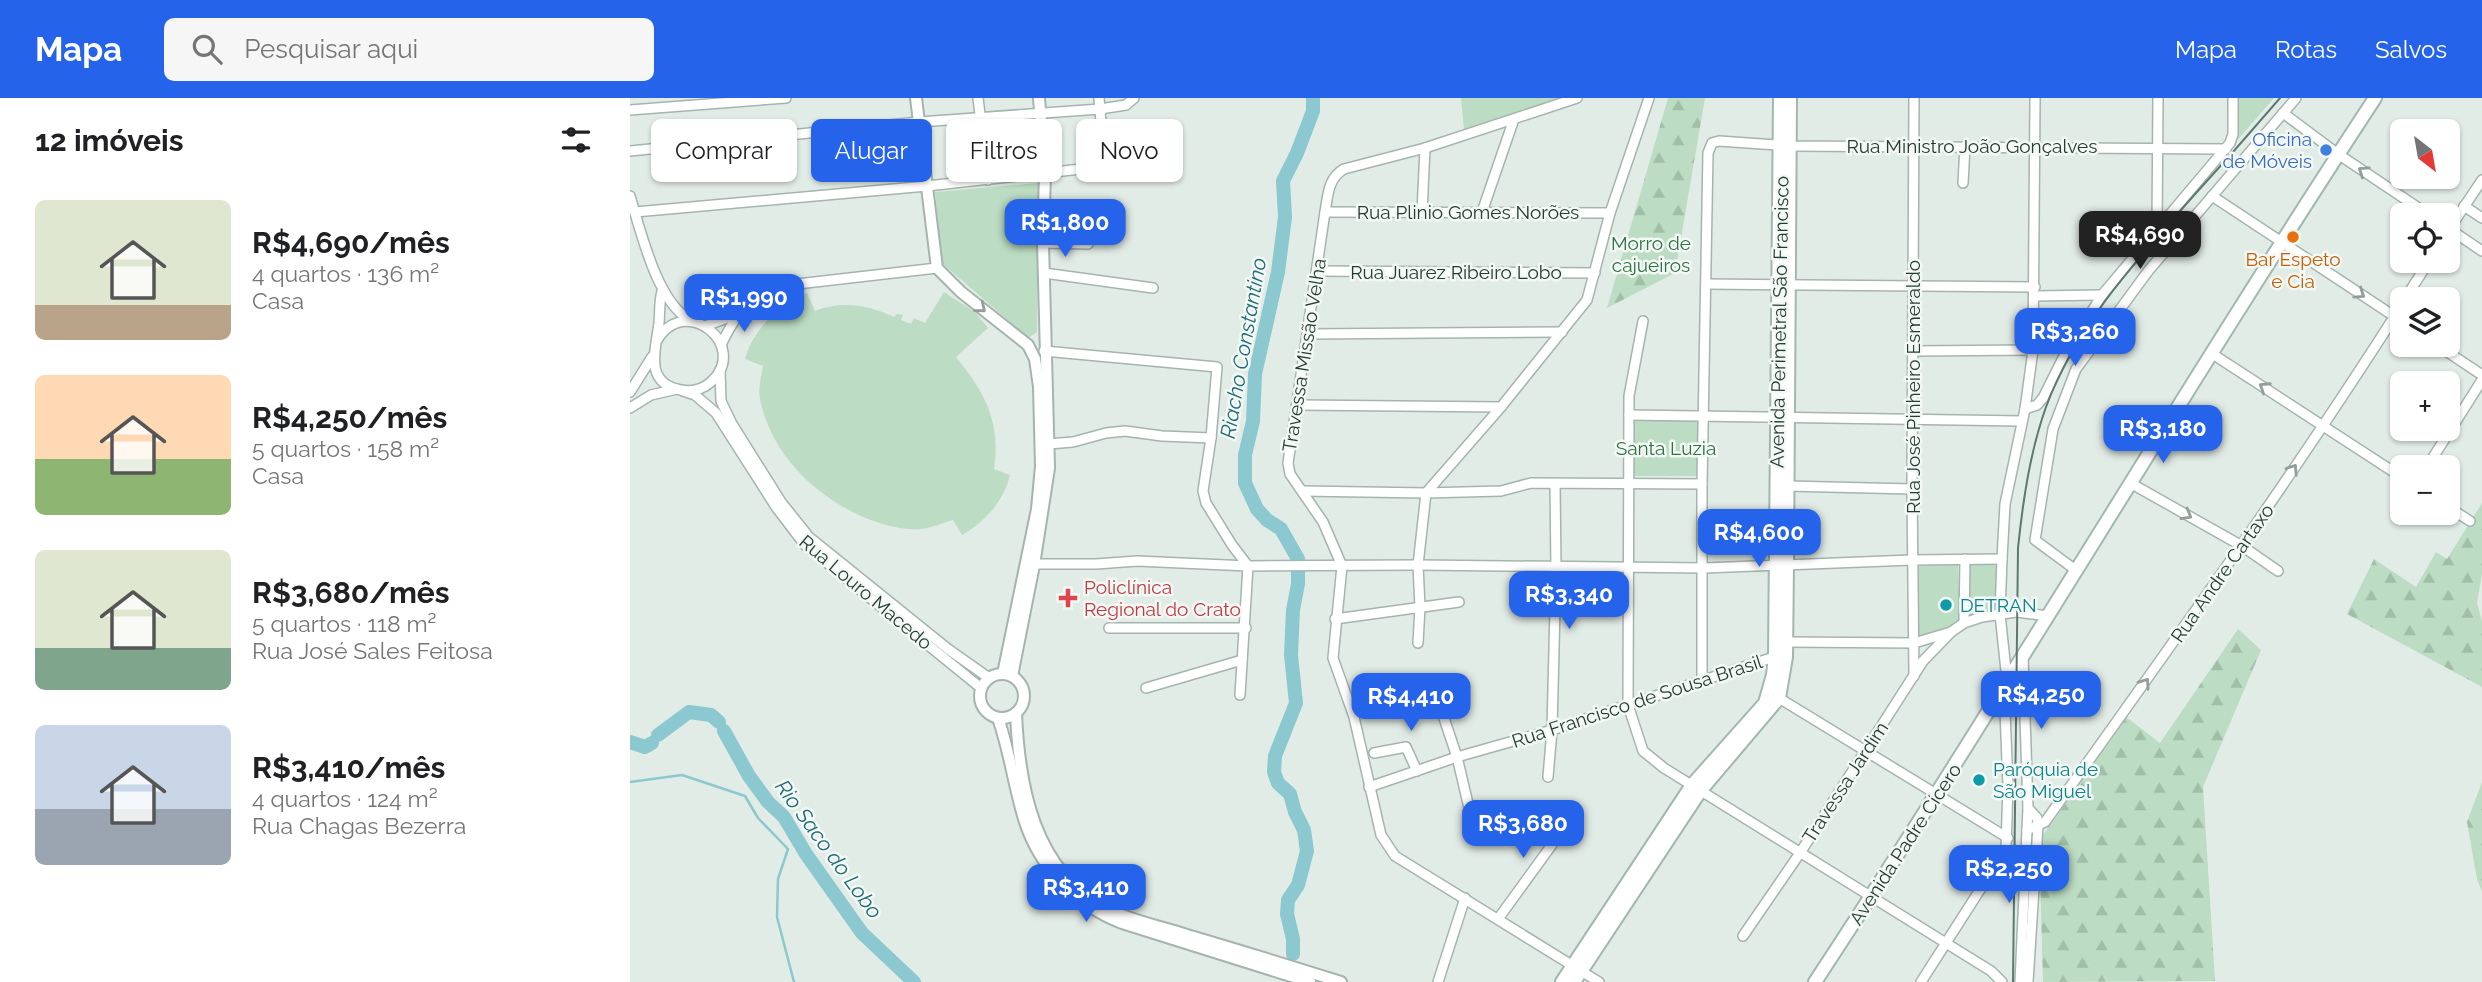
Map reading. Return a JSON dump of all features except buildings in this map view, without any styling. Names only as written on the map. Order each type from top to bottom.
[{"type":"main road","name":"Avenida Perimetral São Francisco","points":[[1780,98],[1785,145]]},
{"type":"main road","name":"Avenida Perimetral São Francisco","points":[[1745,731],[1779,698],[1785,145],[1790,98]]},
{"type":"main road","name":"Avenida Padre Cícero","points":[[1815,982],[1937,794],[2211,353],[2375,98]]},
{"type":"main road","name":"Avenida Perimetral São Francisco","points":[[1562,982],[1576,973],[1697,788],[1765,703],[1786,642],[1782,566],[1787,486],[1783,419]]},
{"type":"street","points":[[630,110],[786,98]]},
{"type":"street","points":[[916,98],[919,119]]},
{"type":"street","points":[[978,98],[980,118]]},
{"type":"street","points":[[1039,98],[1041,119]]},
{"type":"street","points":[[1062,171],[1102,166],[1104,159],[1099,98]]},
{"type":"street","points":[[932,121],[1100,108],[1126,105],[1134,98]]},
{"type":"street","points":[[1422,212],[1425,148],[1577,98]]},
{"type":"street","points":[[1418,643],[1418,565],[1426,493],[1501,407],[1587,300],[1610,213],[1649,98]]},
{"type":"street","name":"Rua José Pinheiro Esmeraldo","points":[[1914,98],[1914,676]]},
{"type":"street","points":[[1921,982],[2002,857],[2008,838],[2006,684],[2000,614],[2002,559],[2005,504],[2025,409],[2033,350],[2035,98]]},
{"type":"street","points":[[2157,229],[2158,98]]},
{"type":"street","points":[[2025,409],[2037,405],[2043,398],[2063,358],[2102,295],[2226,149],[2233,134],[2233,98]]},
{"type":"street","points":[[2077,571],[2035,540],[2053,429],[2076,369],[2149,270],[2296,98]]},
{"type":"street","points":[[2283,113],[2411,203]]},
{"type":"street","points":[[1482,212],[1514,120]]},
{"type":"street","points":[[630,151],[811,133]]},
{"type":"street","name":"Rua Ministro João Gonçalves","points":[[1706,284],[1708,153],[1712,143],[1719,141],[1785,145],[2226,149]]},
{"type":"street","points":[[1963,183],[1965,146]]},
{"type":"street","name":"Travessa Missão Velha","points":[[1425,148],[1344,169],[1331,182],[1288,463],[1290,474],[1328,531],[1342,566],[1332,658],[1354,717],[1381,835],[1395,856],[1465,898]]},
{"type":"street","points":[[2460,212],[2482,180]]},
{"type":"street","points":[[926,182],[937,268],[961,292],[1028,345],[1037,367],[1048,444],[1047,492],[1007,675]]},
{"type":"street","points":[[635,212],[968,182]]},
{"type":"street","points":[[1030,565],[1040,486],[1043,419],[1045,182]]},
{"type":"street","points":[[630,196],[662,291],[677,311],[692,322]]},
{"type":"street","points":[[2212,196],[2390,315]]},
{"type":"street","points":[[2464,206],[2482,218]]},
{"type":"street","name":"Rua Plinio Gomes Norões","points":[[1325,212],[1610,213]]},
{"type":"street","points":[[2460,236],[2482,251]]},
{"type":"street","points":[[1043,243],[1088,244]]},
{"type":"street","points":[[721,345],[738,314],[752,298],[771,287],[937,268]]},
{"type":"street","name":"Rua Juarez Ribeiro Lobo","points":[[1317,271],[1595,273]]},
{"type":"street","points":[[1044,273],[1153,288]]},
{"type":"street","points":[[1702,682],[1706,284],[1914,286],[2102,295]]},
{"type":"street","points":[[630,392],[653,355],[662,291]]},
{"type":"street","points":[[705,326],[738,314]]},
{"type":"street","points":[[1643,321],[1629,396],[1628,484],[1628,705],[1643,751],[1664,768],[1991,971],[2002,982]]},
{"type":"street","points":[[630,408],[651,395],[702,388],[713,380],[720,370],[723,357],[721,345],[715,334],[705,326],[680,322],[668,328],[656,342]]},
{"type":"street","name":"Rua Andre Cartaxo","points":[[2027,830],[2045,822],[2242,546],[2390,331]]},
{"type":"street","points":[[1308,334],[1562,332]]},
{"type":"street","points":[[1028,345],[1217,367],[1203,492],[1206,503],[1248,566],[1240,695]]},
{"type":"street","points":[[1914,351],[2033,350]]},
{"type":"street","points":[[2211,353],[2390,469]]},
{"type":"street","points":[[653,355],[657,373],[666,383],[680,390]]},
{"type":"street","points":[[2455,357],[2482,375]]},
{"type":"street","name":"Rua Louro Macedo","points":[[720,370],[722,401],[732,424],[775,492],[809,537],[948,649],[989,678]]},
{"type":"street","points":[[2435,455],[2482,380]]},
{"type":"street","name":"Rua Louro Macedo","points":[[680,390],[701,399],[716,413],[776,507],[805,545],[981,688]]},
{"type":"street","points":[[1297,405],[1501,407]]},
{"type":"street","points":[[1629,415],[2022,421]]},
{"type":"street","points":[[1048,444],[1073,442],[1125,431],[1211,438]]},
{"type":"street","points":[[1302,491],[1426,493],[1501,491],[1531,483],[1703,484]]},
{"type":"street","points":[[1548,777],[1552,730],[1556,566],[1555,484]]},
{"type":"street","points":[[2132,484],[2242,546],[2278,570]]},
{"type":"street","points":[[1787,486],[1912,489]]},
{"type":"street","points":[[2460,515],[2470,521]]},
{"type":"street","points":[[1030,565],[1137,561],[1248,566],[1704,568],[1965,558],[2002,559]]},
{"type":"street","points":[[1964,623],[1965,558]]},
{"type":"street","points":[[1335,619],[1459,601]]},
{"type":"street","name":"Travessa Jardim","points":[[1743,936],[1930,652],[1964,623],[2000,614],[2032,613],[2049,616]]},
{"type":"street","points":[[1109,628],[1246,628]]},
{"type":"street","name":"Travessa Jardim","points":[[1786,642],[1914,643],[1951,632]]},
{"type":"street","name":"Rua Francisco de Sousa Brasil","points":[[1369,787],[1780,656]]},
{"type":"street","points":[[2020,982],[2028,808],[2023,657]]},
{"type":"street","points":[[1146,688],[1242,660]]},
{"type":"street","points":[[1016,713],[998,718],[983,707],[980,701],[981,688],[989,678],[1007,675],[1018,681],[1024,694],[1016,713],[1025,794],[1041,839],[1059,867],[1080,890],[1115,912],[1341,982]]},
{"type":"street","points":[[1779,698],[2008,838]]},
{"type":"street","points":[[1441,709],[1457,757],[1470,812]]},
{"type":"street","points":[[998,718],[1009,751],[1022,812],[1032,839],[1055,874],[1082,902],[1103,916],[1122,923],[1310,982]]},
{"type":"street","points":[[1374,753],[1406,747],[1417,771]]},
{"type":"street","points":[[2028,808],[2037,818],[2038,826],[2028,982]]},
{"type":"street","points":[[1498,919],[1572,817]]},
{"type":"street","points":[[1438,982],[1465,898],[1576,973],[1599,982]]},
{"type":"green space","points":[[1461,98],[1559,98],[1464,130]]},
{"type":"green space","name":"Morro de cajueiros","points":[[1668,98],[1705,98],[1675,273],[1607,308]]},
{"type":"green space","points":[[2234,98],[2274,98],[2234,144]]},
{"type":"green space","points":[[1038,183],[1037,332],[1028,338],[942,263],[935,192]]},
{"type":"green space","points":[[944,292],[975,312],[988,328],[956,357],[983,396],[993,423],[996,452],[994,469],[1010,475],[1003,494],[992,510],[962,535],[953,520],[929,528],[899,528],[863,517],[828,497],[797,470],[774,438],[759,395],[763,366],[745,359],[754,338],[768,319],[807,293],[815,311],[855,305],[894,317],[897,314],[903,315],[901,320],[911,324],[914,318],[925,323]]},
{"type":"green space","name":"Santa Luzia","points":[[1632,419],[1699,420],[1699,476],[1632,476]]},
{"type":"green space","points":[[2482,503],[2482,574],[2477,603],[2482,621],[2482,687],[2347,614],[2374,559],[2416,587],[2436,552],[2447,559]]},
{"type":"green space","points":[[1997,562],[1998,605],[1968,618],[1969,563]]},
{"type":"green space","points":[[1958,565],[1960,623],[1917,637],[1919,566]]},
{"type":"green space","points":[[2238,629],[2261,650],[2203,787],[2215,981],[2043,982],[2039,841],[2126,717],[2160,743]]},
{"type":"green space","points":[[2482,782],[2482,892],[2477,879],[2467,822]]},
{"type":"waterway","name":"Riacho Constantino","points":[[1293,954],[1293,939],[1287,914],[1288,900],[1298,885],[1307,851],[1304,830],[1290,794],[1278,783],[1274,772],[1275,756],[1296,703],[1291,655],[1298,559],[1281,529],[1257,509],[1245,483],[1245,455],[1253,421],[1255,374],[1278,272],[1285,217],[1283,181],[1313,111],[1313,98]]},
{"type":"waterway","name":"Rio Saco do Lobo","points":[[658,735],[689,712],[711,715],[719,722]]},
{"type":"waterway","name":"Rio Saco do Lobo","points":[[724,731],[749,776],[768,802],[784,817],[806,854],[862,933],[914,982]]},
{"type":"waterway","name":"Rio Saco do Lobo","points":[[630,742],[645,747],[652,743]]},
{"type":"waterway","points":[[630,782],[682,775],[745,796],[758,818],[788,849],[778,879],[777,917],[794,982]]},
{"type":"tram line","points":[[2013,982],[2018,548],[2028,476],[2040,424],[2058,378],[2107,298],[2280,98]]},
{"type":"place","name":"Oficina de Móveis","points":[[2326,150]]},
{"type":"place","name":"Bar Espeto e Cia","points":[[2293,237]]},
{"type":"place","name":"Policlínica Regional do Crato","points":[[1068,598]]},
{"type":"place","name":"DETRAN","points":[[1946,605]]},
{"type":"place","name":"Paróquia de São Miguel","points":[[1979,780]]}]
